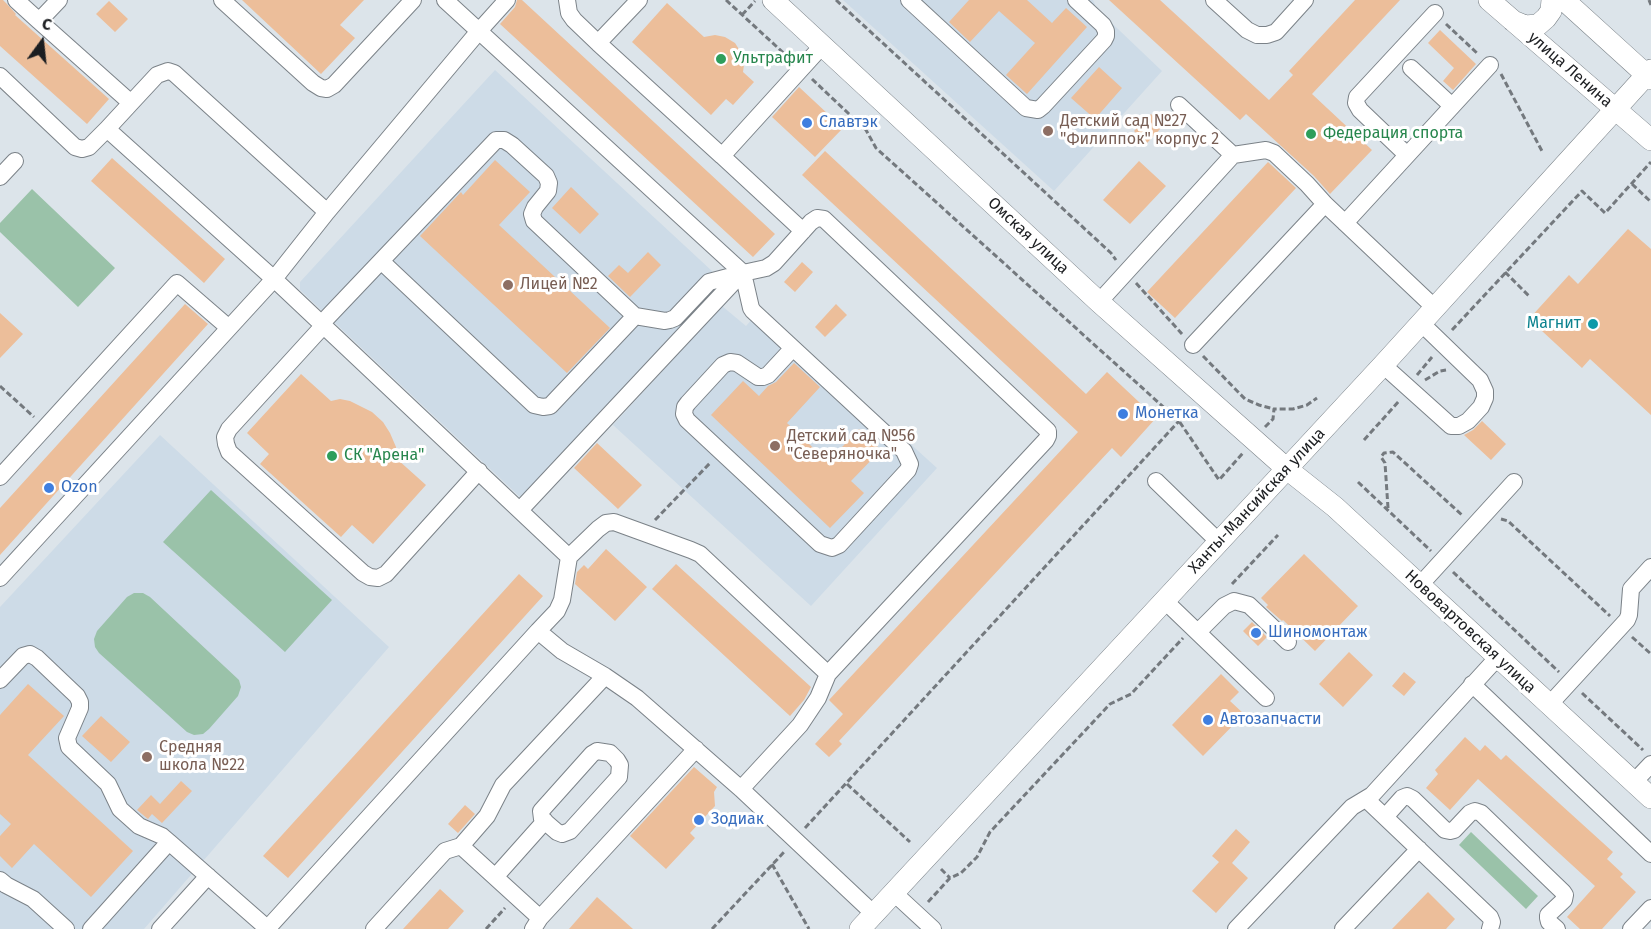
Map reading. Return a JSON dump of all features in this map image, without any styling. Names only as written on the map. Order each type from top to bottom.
[{"type":"main road","name":"Омская улица","points":[[773,0],[1099,302],[1287,469]]},
{"type":"main road","name":"улица Ленина","points":[[1489,0],[1651,140]]},
{"type":"main road","points":[[1512,21],[1525,26],[1538,25],[1551,11],[1552,0]]},
{"type":"main road","points":[[1563,0],[1650,75]]},
{"type":"main road","name":"Ханты-Мансийская улица","points":[[867,922],[1383,365],[1615,109],[1650,75]]},
{"type":"main road","name":"Нововартовская улица","points":[[1287,469],[1335,507],[1651,798]]},
{"type":"lane","points":[[16,0],[130,103]]},
{"type":"lane","points":[[39,21],[59,0]]},
{"type":"lane","points":[[222,0],[313,82],[327,89],[334,85],[413,0]]},
{"type":"lane","points":[[445,0],[742,273],[751,308],[904,451],[910,464],[908,470],[839,545],[832,548],[820,544],[720,452],[687,420],[684,414],[688,402],[723,365],[730,362],[737,363],[758,377],[763,377],[768,375],[793,348]]},
{"type":"lane","points":[[0,578],[274,279],[478,30],[507,0]]},
{"type":"lane","points":[[567,0],[569,13],[574,20],[803,231]]},
{"type":"lane","points":[[598,43],[639,0]]},
{"type":"lane","points":[[909,0],[1026,108],[1032,110],[1038,110],[1043,106],[1106,36],[1103,25],[1082,2]]},
{"type":"lane","points":[[1214,0],[1247,30],[1257,35],[1276,32],[1305,0]]},
{"type":"lane","points":[[1407,155],[1360,110],[1356,104],[1357,97],[1434,13]]},
{"type":"lane","points":[[722,156],[822,46]]},
{"type":"lane","points":[[1345,223],[1490,65]]},
{"type":"lane","points":[[1411,68],[1452,106]]},
{"type":"lane","points":[[0,76],[75,147],[82,149],[88,147],[107,129],[157,75],[168,71],[174,73],[327,212]]},
{"type":"lane","points":[[1179,105],[1233,154]]},
{"type":"lane","points":[[107,129],[323,324],[569,556]]},
{"type":"lane","points":[[479,471],[386,574],[378,578],[370,577],[229,452],[225,437],[229,429],[323,324],[496,140],[504,140],[512,145],[546,176],[549,183],[548,190],[535,207],[532,214],[534,221],[635,316],[665,321],[675,318],[709,282],[766,268],[774,263],[812,222],[817,218],[824,219],[1048,431],[1046,440],[828,674],[818,698],[800,724],[741,789]]},
{"type":"lane","points":[[1099,302],[1233,154],[1266,150],[1274,153],[1345,223],[1428,316],[1442,343],[1480,380],[1485,391],[1485,398],[1481,407],[1468,422],[1459,426],[1451,426],[1383,365]]},
{"type":"lane","points":[[0,177],[15,161]]},
{"type":"lane","points":[[1193,345],[1325,204]]},
{"type":"lane","points":[[381,261],[534,405],[543,407],[550,406],[635,316]]},
{"type":"lane","points":[[520,510],[742,273]]},
{"type":"lane","points":[[0,477],[177,283],[229,328]]},
{"type":"lane","points":[[1156,482],[1219,542]]},
{"type":"lane","points":[[1420,585],[1514,482]]},
{"type":"lane","points":[[0,680],[23,656],[30,654],[37,658],[77,696],[80,708],[68,738],[69,747],[108,784],[120,809],[139,826],[162,836],[267,929],[557,611],[562,600],[569,556],[606,524],[614,522],[700,554],[828,674]]},
{"type":"lane","points":[[1549,705],[1621,626],[1629,615],[1631,589],[1651,567]]},
{"type":"lane","points":[[1165,601],[1266,698]]},
{"type":"lane","points":[[1195,629],[1224,606],[1233,602],[1249,606],[1288,642]]},
{"type":"lane","points":[[538,631],[561,651],[605,676],[637,698],[696,748],[795,840],[867,922]]},
{"type":"lane","points":[[1236,929],[1352,807],[1367,800],[1498,657]]},
{"type":"lane","points":[[374,929],[445,851],[461,846],[487,816],[503,785],[605,676]]},
{"type":"lane","points":[[1473,684],[1651,854]]},
{"type":"lane","points":[[461,846],[517,896],[537,924],[696,748]]},
{"type":"lane","points":[[603,751],[610,753],[617,760],[620,765],[619,777],[570,831],[562,834],[556,832],[545,821],[541,815],[543,807],[592,754],[603,751]]},
{"type":"lane","points":[[1634,782],[1651,764]]},
{"type":"lane","points":[[1385,817],[1402,798],[1407,796],[1445,830],[1454,830],[1470,813],[1475,811],[1481,813],[1565,895],[1564,900],[1548,915],[1549,921],[1557,929]]},
{"type":"lane","points":[[1367,800],[1490,916],[1492,922],[1490,929]]},
{"type":"lane","points":[[496,876],[545,821]]},
{"type":"lane","points":[[91,929],[169,842]]},
{"type":"lane","points":[[1343,929],[1419,849]]},
{"type":"lane","points":[[160,929],[208,876]]},
{"type":"lane","points":[[0,880],[33,899],[66,929]]},
{"type":"lane","points":[[894,893],[933,929]]},
{"type":"lane","points":[[1631,929],[1651,908]]},
{"type":"path","points":[[726,0],[866,130],[876,148],[1179,421],[1220,480]]},
{"type":"path","points":[[742,15],[757,0]]},
{"type":"path","points":[[836,0],[1111,253],[1245,399],[1274,409]]},
{"type":"path","points":[[1649,0],[1651,5]]},
{"type":"path","points":[[1434,13],[1501,74],[1543,153]]},
{"type":"path","points":[[1364,440],[1410,388],[1415,377],[1434,356],[1448,334],[1582,191],[1605,213],[1651,162]]},
{"type":"path","points":[[1632,184],[1651,202]]},
{"type":"path","points":[[1505,272],[1529,296]]},
{"type":"path","points":[[1410,388],[1440,371],[1466,366]]},
{"type":"path","points":[[0,386],[45,428]]},
{"type":"path","points":[[712,929],[1179,421]]},
{"type":"path","points":[[643,532],[720,452]]},
{"type":"path","points":[[1388,510],[1385,463],[1381,457],[1384,453],[1393,452],[1479,520],[1508,521],[1651,654]]},
{"type":"path","points":[[1358,482],[1651,757]]},
{"type":"path","points":[[1232,585],[1278,535]]},
{"type":"path","points":[[917,914],[950,878],[961,873],[977,857],[990,832],[1110,704],[1131,694],[1195,629]]},
{"type":"path","points":[[847,784],[910,842]]},
{"type":"path","points":[[772,864],[809,929]]},
{"type":"path","points":[[937,866],[950,878]]},
{"type":"path","points":[[486,929],[517,896]]},
{"type":"shaded area","name":"Детский сад №27 \"Филиппок\" корпус 2","points":[[843,0],[1093,0],[1097,9],[1162,71],[1054,191]]},
{"type":"shaded area","name":"Лицей №2","points":[[495,70],[712,271],[718,288],[520,497],[300,290],[300,282]]},
{"type":"shaded area","name":"Детский сад №56 \"Северяночка\"","points":[[722,306],[746,326],[761,309],[937,468],[811,606],[613,425]]},
{"type":"shaded area","name":"Средняя школа №22","points":[[160,435],[389,647],[144,929],[0,929],[0,607]]},
{"type":"green space","points":[[32,189],[115,268],[78,307],[0,232],[0,223]]},
{"type":"green space","points":[[211,490],[332,600],[285,652],[163,542]]},
{"type":"green space","points":[[134,593],[143,593],[150,597],[239,680],[241,687],[238,696],[203,734],[194,735],[187,732],[95,647],[94,639],[97,631],[127,597]]},
{"type":"green space","points":[[1471,832],[1538,896],[1526,909],[1459,845]]},
{"type":"building","points":[[0,0],[3,0],[15,15],[109,99],[87,124],[0,46]]},
{"type":"building","points":[[242,0],[364,0],[340,25],[355,38],[321,74]]},
{"type":"building","points":[[517,0],[522,0],[775,234],[753,257],[500,24],[515,7]]},
{"type":"building","points":[[969,0],[1027,0],[1052,23],[1066,8],[1087,27],[1027,94],[1006,75],[1035,43],[999,11],[970,42],[949,22]]},
{"type":"building","points":[[1109,0],[1160,0],[1269,100],[1293,75],[1289,71],[1355,0],[1400,0],[1312,94],[1372,150],[1330,194],[1314,176],[1246,114],[1240,120]]},
{"type":"building","points":[[109,1],[128,19],[115,32],[96,14]]},
{"type":"building","points":[[667,3],[704,37],[715,35],[725,37],[735,43],[742,54],[743,72],[754,82],[733,105],[726,99],[711,115],[632,42]]},
{"type":"building","points":[[1440,30],[1476,64],[1453,90],[1443,81],[1454,68],[1428,43]]},
{"type":"building","points":[[1099,67],[1122,88],[1095,119],[1071,98]]},
{"type":"building","name":"Славтэк","points":[[799,87],[843,128],[815,157],[772,117]]},
{"type":"building","points":[[1151,114],[1163,126],[1147,143],[1134,131]]},
{"type":"building","points":[[825,151],[1086,394],[1107,372],[1156,418],[1121,457],[1112,448],[839,741],[842,744],[829,757],[815,744],[843,714],[829,700],[1078,432],[802,175]]},
{"type":"building","points":[[112,158],[225,259],[204,283],[91,181]]},
{"type":"building","points":[[495,160],[530,192],[499,225],[610,328],[567,373],[420,236],[461,192],[463,195]]},
{"type":"building","points":[[1139,161],[1166,186],[1130,224],[1103,200]]},
{"type":"building","points":[[1268,162],[1296,188],[1175,318],[1147,292]]},
{"type":"building","points":[[571,187],[599,214],[580,234],[552,208]]},
{"type":"building","name":"Магнит","points":[[1628,229],[1651,249],[1651,415],[1590,359],[1582,368],[1529,319],[1569,275],[1578,284]]},
{"type":"building","points":[[648,252],[661,265],[630,297],[608,276],[619,265],[628,273]]},
{"type":"building","points":[[802,262],[813,272],[795,292],[784,282]]},
{"type":"building","points":[[185,304],[208,324],[0,555],[0,508]]},
{"type":"building","points":[[836,304],[847,315],[825,337],[815,327]]},
{"type":"building","points":[[0,313],[23,334],[0,358]]},
{"type":"building","points":[[794,363],[820,387],[787,423],[828,462],[859,429],[881,450],[851,481],[864,493],[830,528],[711,415],[743,381],[759,396]]},
{"type":"building","name":"СК \"Арена\"","points":[[301,374],[331,401],[340,399],[350,401],[372,412],[383,422],[390,433],[396,447],[397,459],[426,485],[373,544],[352,525],[341,537],[260,464],[269,454],[247,433]]},
{"type":"building","points":[[1482,421],[1506,444],[1491,460],[1464,435]]},
{"type":"building","points":[[597,443],[642,485],[618,509],[574,468]]},
{"type":"building","points":[[606,549],[647,587],[615,621],[575,584],[577,572],[584,565],[588,569]]},
{"type":"building","points":[[1304,554],[1358,606],[1315,651],[1266,607],[1268,605],[1261,598]]},
{"type":"building","points":[[676,564],[811,687],[804,700],[790,716],[652,589]]},
{"type":"building","points":[[519,574],[543,596],[288,878],[263,856]]},
{"type":"building","name":"Шиномонтаж","points":[[1252,622],[1267,637],[1258,646],[1243,631]]},
{"type":"building","points":[[1349,652],[1373,675],[1343,707],[1319,684]]},
{"type":"building","points":[[1404,672],[1416,682],[1404,696],[1392,686]]},
{"type":"building","name":"Автозапчасти","points":[[1221,674],[1239,692],[1230,701],[1244,714],[1203,756],[1172,725]]},
{"type":"building","points":[[28,684],[64,716],[28,755],[133,851],[91,897],[34,844],[12,868],[0,856],[0,836],[11,824],[0,814],[0,715]]},
{"type":"building","points":[[101,716],[130,742],[111,762],[82,736]]},
{"type":"building","points":[[1465,737],[1480,751],[1485,745],[1501,760],[1506,755],[1613,852],[1607,859],[1623,874],[1620,877],[1636,892],[1602,929],[1580,929],[1567,917],[1595,886],[1478,779],[1450,810],[1426,788],[1438,774],[1435,770]]},
{"type":"building","points":[[694,767],[717,787],[714,792],[715,806],[690,833],[695,838],[666,869],[630,836]]},
{"type":"building","points":[[181,781],[192,791],[162,823],[152,814],[148,819],[137,810],[151,795],[160,804]]},
{"type":"building","points":[[465,805],[475,814],[458,833],[448,824]]},
{"type":"building","points":[[1236,829],[1250,842],[1232,863],[1248,878],[1216,913],[1192,891],[1219,862],[1212,856]]},
{"type":"building","points":[[440,889],[464,911],[448,929],[403,929]]},
{"type":"building","points":[[1428,892],[1455,919],[1446,929],[1392,929]]},
{"type":"building","points":[[597,897],[633,929],[569,929]]},
{"type":"place","name":"Ультрафит","points":[[721,59]]},
{"type":"place","name":"Славтэк","points":[[807,123]]},
{"type":"place","name":"Детский сад №27 \"Филиппок\" корпус 2","points":[[1048,131]]},
{"type":"place","name":"Федерация спорта","points":[[1311,134]]},
{"type":"place","name":"Лицей №2","points":[[508,285]]},
{"type":"place","name":"Магнит","points":[[1593,324]]},
{"type":"place","name":"Монетка","points":[[1123,414]]},
{"type":"place","name":"Детский сад №56 \"Северяночка\"","points":[[775,446]]},
{"type":"place","name":"СК \"Арена\"","points":[[332,456]]},
{"type":"place","name":"Ozon","points":[[49,488]]},
{"type":"place","name":"Шиномонтаж","points":[[1256,633]]},
{"type":"place","name":"Автозапчасти","points":[[1208,720]]},
{"type":"place","name":"Средняя школа №22","points":[[147,757]]},
{"type":"place","name":"Зодиак","points":[[699,820]]}]
